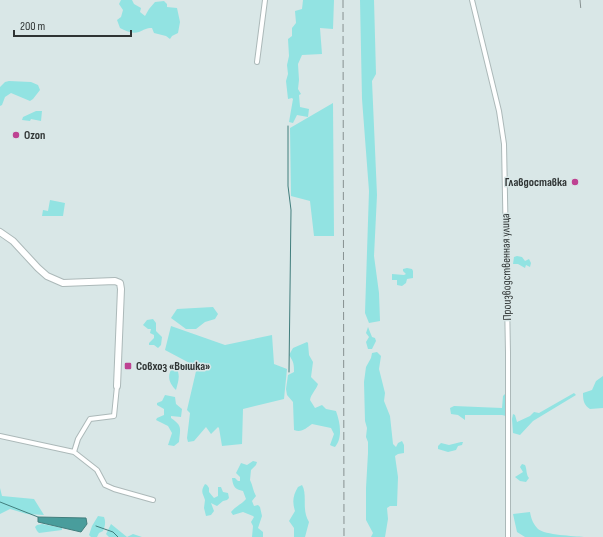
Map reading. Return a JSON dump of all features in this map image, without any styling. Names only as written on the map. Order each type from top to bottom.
[{"type":"street","points":[[257,62],[265,0]]},
{"type":"street","name":"Производственная улица","points":[[472,0],[499,111],[504,144],[508,352],[508,537]]},
{"type":"street","points":[[0,232],[13,242],[47,276],[63,282],[115,281],[120,284],[117,386],[114,416],[90,419],[78,439],[74,452]]},
{"type":"street","points":[[0,436],[74,452],[98,470],[105,485],[153,500]]},
{"type":"shaded area","points":[[121,0],[132,0],[134,4],[141,8],[140,12],[145,16],[155,2],[164,1],[167,4],[167,7],[177,8],[180,22],[178,33],[170,39],[166,36],[154,33],[152,28],[134,33],[120,28],[117,20],[121,17],[123,10],[119,4]]},
{"type":"shaded area","points":[[303,0],[334,0],[333,29],[320,28],[322,54],[302,55],[298,64],[298,89],[301,94],[299,95],[300,107],[309,109],[308,117],[297,115],[293,123],[289,122],[293,99],[288,99],[286,81],[289,56],[288,39],[292,36],[292,28],[296,23],[295,11],[302,9]]},
{"type":"shaded area","points":[[360,0],[374,0],[376,74],[372,81],[377,195],[374,256],[379,293],[380,321],[369,323],[365,313],[369,191],[362,99]]},
{"type":"shaded area","points":[[5,82],[31,82],[38,85],[40,90],[30,101],[11,93],[5,97],[2,105],[0,106],[0,87]]},
{"type":"shaded area","points":[[333,103],[334,236],[314,236],[310,201],[291,196],[290,128]]},
{"type":"shaded area","points":[[36,111],[42,111],[41,121],[31,119],[30,121],[22,120],[23,117]]},
{"type":"shaded area","points":[[50,200],[65,203],[63,216],[42,216],[43,210],[48,211]]},
{"type":"shaded area","points":[[514,257],[522,257],[525,261],[529,259],[531,263],[530,267],[526,265],[525,268],[518,264],[513,264]]},
{"type":"shaded area","points":[[403,269],[412,269],[413,278],[407,279],[406,283],[402,286],[397,285],[397,280],[392,280],[392,274],[404,275],[406,274]]},
{"type":"shaded area","points":[[213,307],[218,314],[215,319],[205,322],[196,329],[186,329],[171,318],[177,309]]},
{"type":"shaded area","points":[[153,319],[156,323],[156,331],[162,337],[161,345],[158,348],[154,345],[149,345],[154,338],[154,335],[150,333],[151,329],[148,329],[143,325],[147,320]]},
{"type":"shaded area","points":[[171,326],[225,345],[272,335],[274,364],[287,369],[284,399],[243,409],[242,444],[222,446],[218,427],[211,434],[206,427],[194,441],[188,442],[187,438],[190,413],[187,410],[197,367],[165,350]]},
{"type":"shaded area","points":[[368,327],[372,337],[375,338],[376,341],[372,349],[368,349],[366,342],[369,337],[366,333]]},
{"type":"shaded area","points":[[307,342],[309,355],[313,362],[311,377],[318,384],[310,400],[315,408],[322,405],[326,409],[336,411],[340,425],[340,435],[338,443],[335,447],[330,445],[334,434],[331,428],[312,424],[302,430],[294,430],[293,402],[287,395],[286,389],[288,375],[294,372],[292,360],[289,355],[293,348]]},
{"type":"shaded area","points":[[377,352],[381,356],[379,369],[385,393],[384,401],[390,416],[393,444],[396,447],[398,443],[402,441],[404,445],[404,453],[395,456],[398,477],[397,506],[390,506],[387,508],[388,519],[385,537],[371,537],[373,533],[366,520],[368,442],[366,437],[367,428],[365,421],[364,382],[366,367],[372,353]]},
{"type":"shaded area","points":[[176,368],[179,376],[176,390],[169,378],[171,370]]},
{"type":"shaded area","points":[[603,376],[603,408],[590,409],[584,402],[583,393],[592,390],[596,381]]},
{"type":"shaded area","points":[[574,393],[576,395],[533,421],[520,435],[513,433],[513,414],[515,415],[517,422],[530,416],[534,412],[539,413]]},
{"type":"shaded area","points":[[505,394],[507,397],[506,416],[465,415],[465,420],[458,415],[451,414],[450,408],[454,406],[502,408],[503,396]]},
{"type":"shaded area","points":[[165,395],[175,397],[176,404],[182,409],[181,417],[171,416],[180,428],[179,442],[174,446],[168,445],[172,433],[168,426],[156,420],[164,415],[164,409],[157,405],[157,403],[162,401]]},
{"type":"shaded area","points":[[463,442],[462,445],[458,446],[456,450],[448,452],[438,449],[438,446],[441,443],[449,445]]},
{"type":"shaded area","points":[[253,461],[257,462],[251,470],[250,480],[256,496],[252,501],[254,506],[258,505],[260,507],[262,516],[258,528],[263,532],[263,537],[252,537],[253,526],[251,522],[254,517],[253,516],[243,512],[233,515],[231,512],[246,499],[243,491],[234,486],[232,478],[240,481],[240,477],[236,473],[241,463],[247,465]]},
{"type":"shaded area","points":[[522,464],[525,465],[529,478],[526,482],[520,481],[515,477],[523,472],[520,467]]},
{"type":"shaded area","points":[[205,484],[209,488],[209,492],[214,498],[218,496],[218,487],[221,487],[223,492],[228,493],[229,498],[217,506],[211,503],[214,511],[211,515],[206,516],[204,508],[205,500],[202,491]]},
{"type":"shaded area","points":[[302,485],[304,489],[305,512],[309,522],[305,537],[294,537],[294,528],[289,521],[295,511],[293,502],[295,493],[298,487]]},
{"type":"shaded area","points":[[0,488],[2,496],[34,499],[44,515],[27,514],[10,509],[0,514]]},
{"type":"shaded area","points":[[530,512],[535,525],[542,531],[560,535],[584,537],[525,537],[517,532],[513,514]]},
{"type":"shaded area","points":[[98,516],[104,517],[104,529],[97,537],[91,537],[89,535],[92,526]]},
{"type":"shaded area","points":[[38,517],[86,518],[87,524],[81,532],[38,522]]},
{"type":"shaded area","points":[[42,524],[62,528],[62,530],[39,533],[35,527]]},
{"type":"shaded area","points":[[111,524],[127,537],[109,537],[106,534]]},
{"type":"shaded area","points":[[133,534],[142,537],[127,537]]},
{"type":"waterway","points":[[288,126],[288,186],[291,210],[289,372]]},
{"type":"waterway","points":[[0,502],[38,517]]},
{"type":"waterway","points":[[96,526],[113,532],[118,537]]},
{"type":"railway","points":[[343,0],[344,537]]},
{"type":"railway","points":[[580,0],[581,11]]},
{"type":"place","name":"Ozon","points":[[16,135]]},
{"type":"place","name":"Главдоставка","points":[[575,182]]},
{"type":"place","name":"Совхоз «Вышка»","points":[[128,366]]}]
